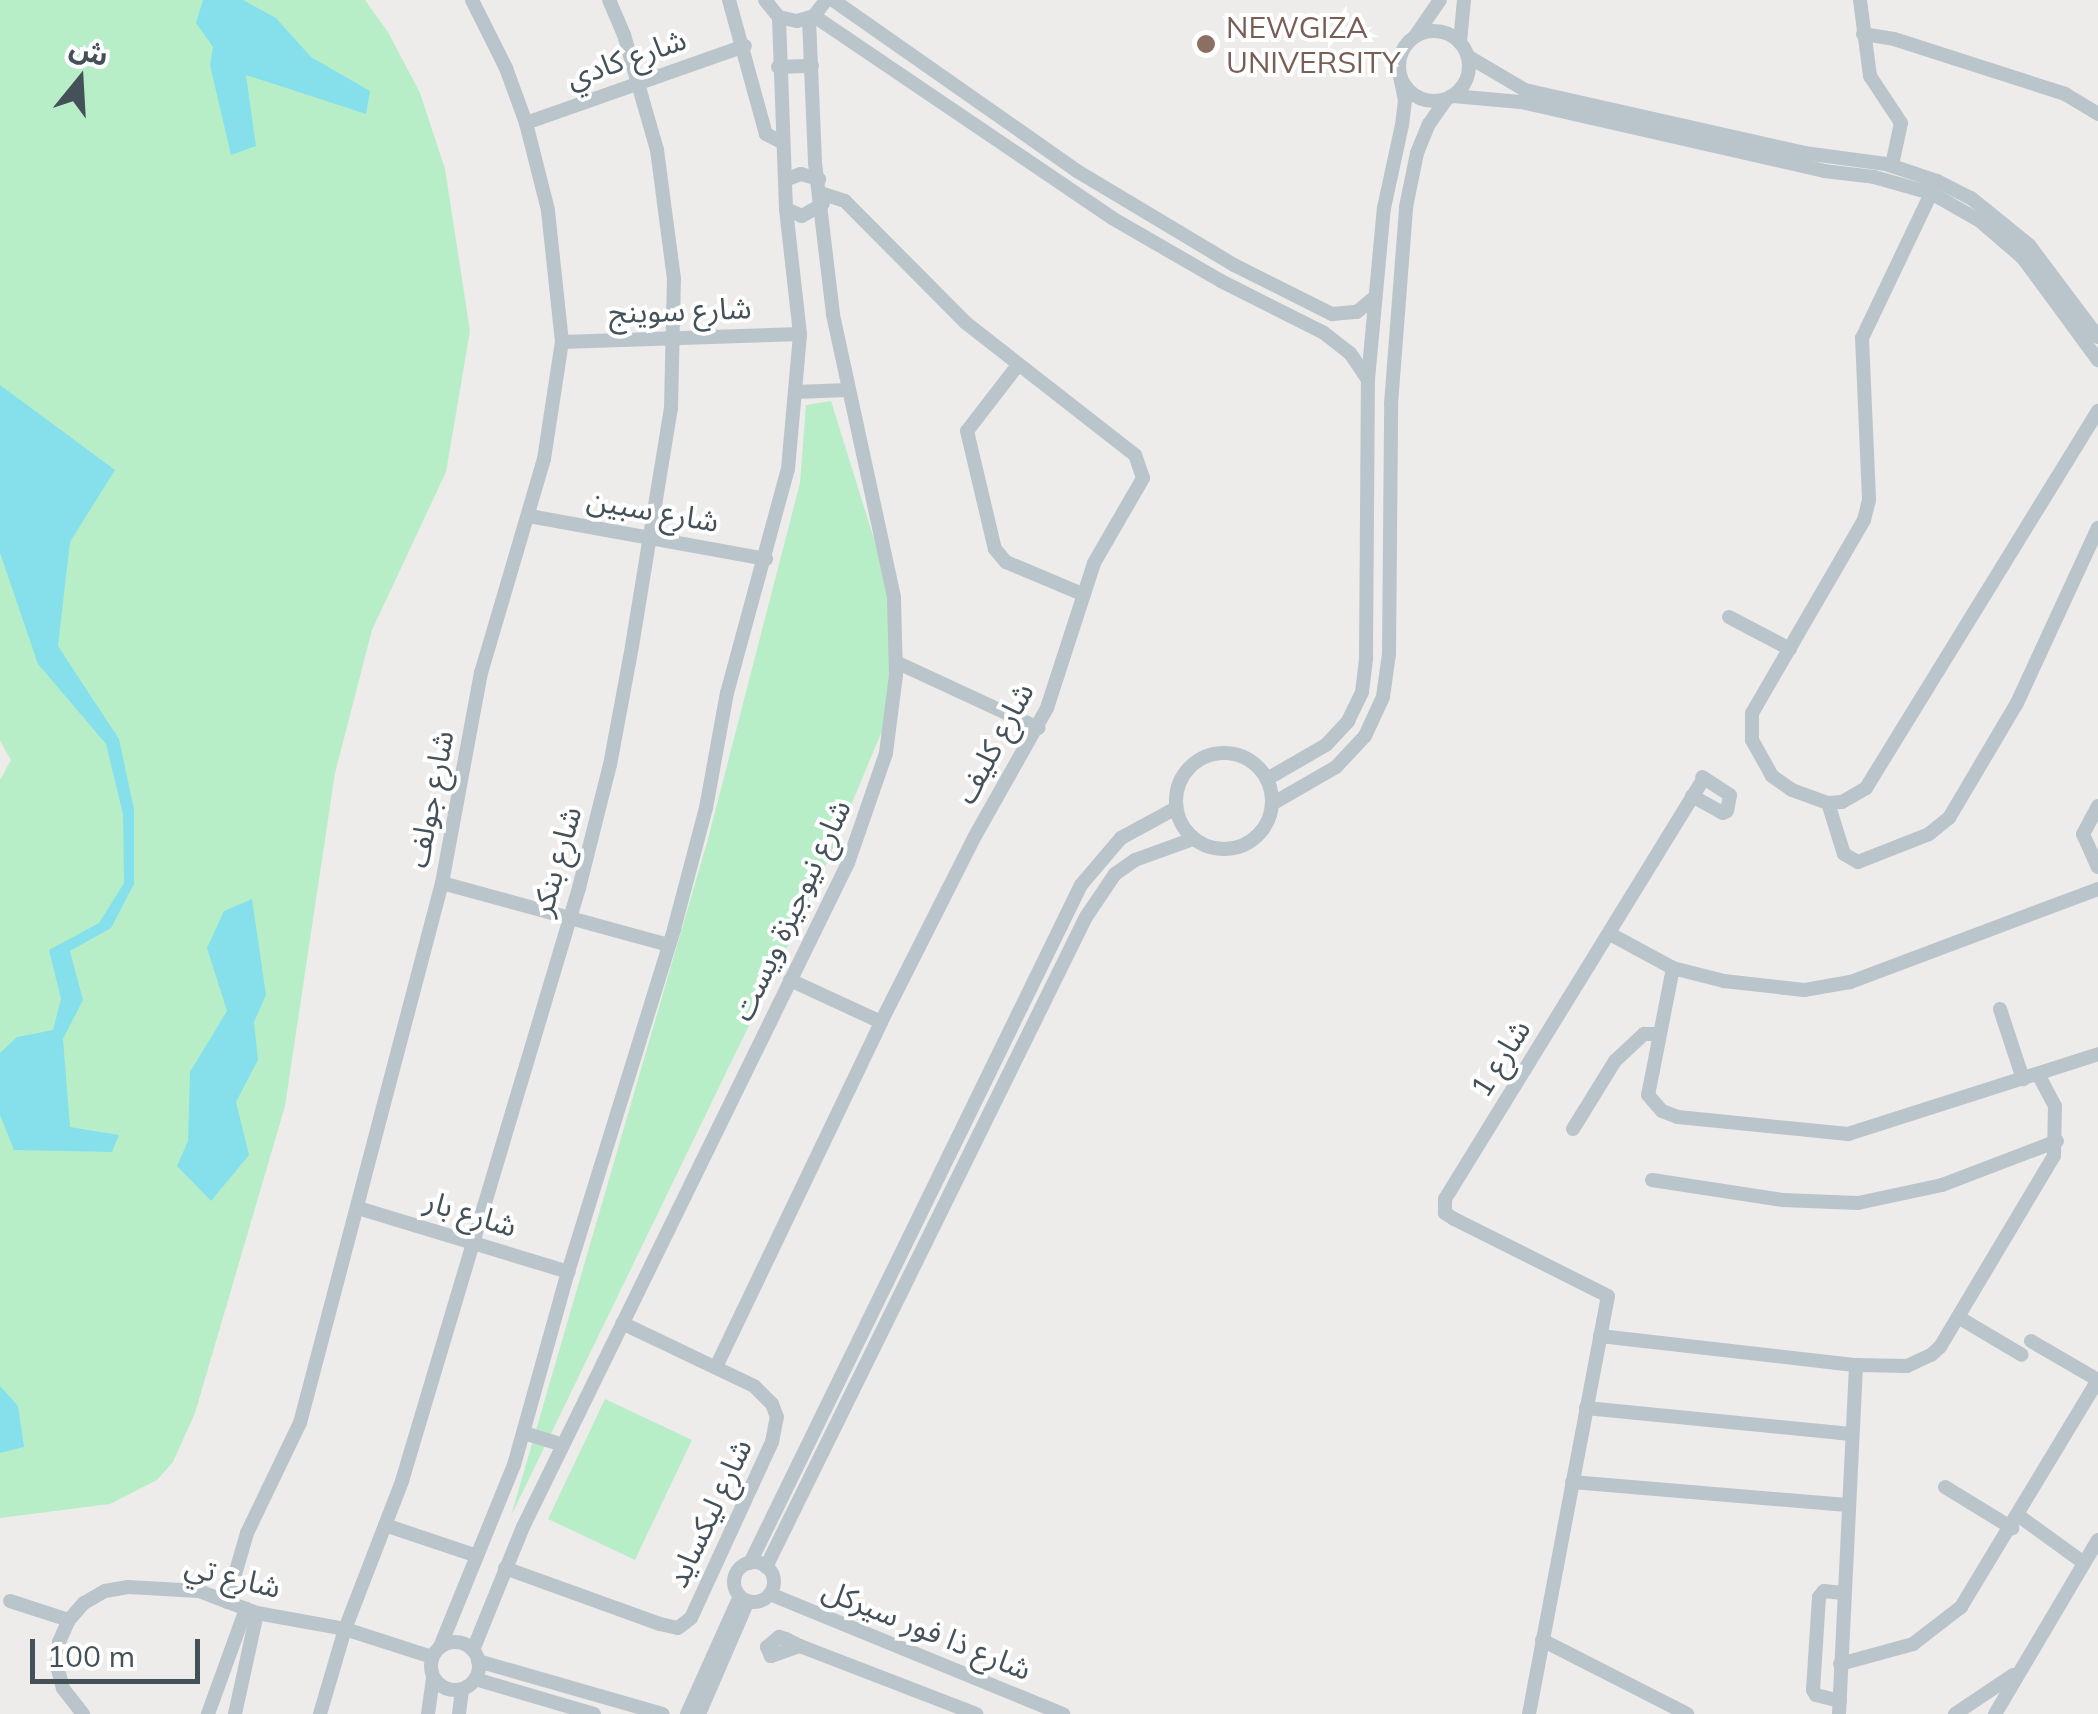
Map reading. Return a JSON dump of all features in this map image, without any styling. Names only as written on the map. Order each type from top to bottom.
[{"type":"street","name":"شارع جولف","points":[[227,1602],[247,1534],[300,1423],[358,1208],[442,883],[481,674],[544,459],[562,342],[548,210],[526,123],[506,68],[472,0]]},
{"type":"street","name":"شارع بنكر","points":[[320,1714],[345,1629],[407,1466],[569,916],[608,776],[650,536],[671,408],[675,336],[668,214],[639,82],[609,0]]},
{"type":"street","points":[[729,0],[745,46],[767,137],[782,142]]},
{"type":"street","points":[[765,0],[779,17],[790,21],[812,17],[830,0],[1129,204],[1234,265],[1332,314],[1357,312],[1375,298]]},
{"type":"street","points":[[1267,779],[1326,745],[1348,721],[1362,692],[1366,657],[1368,380],[1384,208],[1405,100],[1400,76],[1402,50],[1440,0]]},
{"type":"street","points":[[1460,42],[1464,0]]},
{"type":"street","points":[[1860,0],[1870,76],[1901,123],[1892,165]]},
{"type":"street","points":[[428,1714],[436,1652],[524,1433],[568,1272],[669,945],[706,808],[727,693],[788,469],[800,334],[786,209],[779,17]]},
{"type":"street","points":[[812,17],[1112,218],[1324,333],[1350,353],[1368,380]]},
{"type":"street","name":"شارع نيوجيزة ويست","points":[[476,1656],[505,1568],[868,814],[886,752],[896,662],[888,558],[833,314],[812,66],[812,17]]},
{"type":"street","points":[[1416,35],[1440,31],[1460,42],[1469,57],[1523,96]]},
{"type":"street","points":[[1863,34],[1894,39],[2065,94],[2098,114]]},
{"type":"street","name":"شارع كادي","points":[[526,123],[745,46]]},
{"type":"street","points":[[1272,804],[1336,767],[1365,736],[1383,696],[1389,654],[1391,404],[1406,207],[1417,153],[1428,124],[1467,80],[1469,57]]},
{"type":"street","points":[[778,68],[812,66]]},
{"type":"street","points":[[1400,76],[1413,94],[1423,100],[1523,96],[1804,153],[1892,165],[1986,208],[2029,244],[2098,337]]},
{"type":"street","points":[[756,89],[779,88]]},
{"type":"street","points":[[1654,124],[1838,173],[1934,187],[2023,258],[2098,360]]},
{"type":"street","points":[[1838,173],[1840,155]]},
{"type":"street","points":[[785,180],[802,174],[822,192],[802,216],[786,209]]},
{"type":"street","points":[[1934,187],[1862,338],[1868,500],[1864,520],[1752,712],[1752,740],[1772,776],[1792,790],[1828,804],[1856,796],[1876,776],[1932,676],[2098,411]]},
{"type":"street","name":"شارع كليف","points":[[716,1367],[881,1022],[975,836],[1038,728],[1082,594],[1106,539],[1141,486],[1143,470],[1136,456],[1018,365],[923,283],[845,201],[822,192]]},
{"type":"street","points":[[1324,333],[1332,314]]},
{"type":"street","name":"شارع سوينج","points":[[562,342],[800,334]]},
{"type":"street","points":[[1018,365],[968,431],[995,548],[1006,562],[1082,594]]},
{"type":"street","points":[[796,392],[848,390]]},
{"type":"street","points":[[1367,505],[1390,504]]},
{"type":"street","name":"شارع سبين","points":[[529,516],[766,559]]},
{"type":"street","points":[[1828,804],[1844,854],[1858,862],[1918,839],[1948,818],[2017,703],[2098,528]]},
{"type":"street","points":[[1729,617],[1790,649]]},
{"type":"street","points":[[896,662],[1038,728]]},
{"type":"street","points":[[1236,754],[1250,760],[1267,779],[1272,804],[1266,826],[1246,845],[1218,850],[1193,838],[1176,808],[1181,778],[1204,756],[1236,754]]},
{"type":"street","name":"شارع 1","points":[[1600,1336],[1608,1296],[1444,1213],[1445,1199],[1703,778],[1730,794],[1727,811],[1723,814],[1692,796]]},
{"type":"street","points":[[2098,806],[2083,834],[2098,867]]},
{"type":"street","points":[[699,1714],[744,1598],[735,1576],[750,1563],[1081,885],[1121,838],[1176,808]]},
{"type":"street","points":[[766,1567],[1086,917],[1115,874],[1135,860],[1193,838]]},
{"type":"street","points":[[442,883],[669,945]]},
{"type":"street","points":[[1610,934],[1673,968],[1724,981],[1804,990],[1850,982],[2098,889]]},
{"type":"street","points":[[1673,968],[1648,1095],[1662,1110],[1678,1117],[1848,1134],[2098,1054]]},
{"type":"street","points":[[790,980],[881,1022]]},
{"type":"street","points":[[1528,1714],[1600,1336],[1856,1365],[1907,1366],[1940,1347],[2054,1156],[2058,1142],[2055,1106],[2031,1076],[2000,1009]]},
{"type":"street","points":[[1573,1129],[1615,1061],[1644,1034],[1657,1034]]},
{"type":"street","points":[[1652,1180],[1783,1200],[1858,1203],[1942,1185],[2058,1142]]},
{"type":"street","name":"شارع بار","points":[[358,1208],[568,1272]]},
{"type":"street","points":[[1958,1317],[2022,1356]]},
{"type":"street","name":"شارع ليكسايد","points":[[505,1568],[660,1624],[678,1628],[686,1625],[776,1430],[776,1416],[765,1393],[622,1323]]},
{"type":"street","points":[[1840,1664],[1904,1648],[1947,1622],[1974,1592],[2098,1380],[2031,1341]]},
{"type":"street","points":[[1843,1592],[1824,1590],[1819,1597],[1813,1690],[1839,1708],[1856,1365]]},
{"type":"street","points":[[1586,1408],[1851,1434]]},
{"type":"street","points":[[524,1433],[562,1445]]},
{"type":"street","points":[[1572,1482],[1847,1505]]},
{"type":"street","points":[[1945,1487],[2084,1563]]},
{"type":"street","points":[[385,1525],[477,1556]]},
{"type":"street","points":[[1995,1714],[2098,1540]]},
{"type":"street","points":[[744,1598],[760,1601],[770,1594],[773,1579],[766,1567],[750,1563]]},
{"type":"street","name":"شارع تي","points":[[68,1620],[84,1603],[105,1591],[174,1588],[252,1611],[436,1652]]},
{"type":"street","name":"شارع ذا فور سيركل","points":[[770,1594],[1063,1714]]},
{"type":"street","points":[[677,1714],[686,1714],[744,1598]]},
{"type":"street","points":[[10,1601],[68,1620],[59,1642],[58,1665],[63,1688],[83,1714]]},
{"type":"street","points":[[208,1714],[252,1611]]},
{"type":"street","points":[[235,1714],[252,1611]]},
{"type":"street","points":[[1542,1640],[1686,1714]]},
{"type":"street","points":[[436,1652],[454,1642],[516,1674],[662,1714]]},
{"type":"street","points":[[800,1646],[976,1714]]},
{"type":"street","points":[[433,1677],[448,1690],[462,1689],[475,1679],[476,1656]]},
{"type":"street","points":[[1964,1712],[2027,1660]]},
{"type":"street","points":[[511,1690],[516,1674]]},
{"type":"street","points":[[475,1679],[594,1714]]},
{"type":"street","points":[[459,1714],[462,1689]]},
{"type":"green space","points":[[0,0],[365,0],[388,32],[420,93],[445,169],[470,331],[446,472],[372,630],[335,773],[285,1106],[195,1413],[173,1462],[157,1480],[110,1504],[0,1518],[0,780],[11,760],[0,741]]},
{"type":"green space","points":[[831,401],[898,616],[882,731],[821,877],[511,1516],[708,839],[800,483],[806,405]]},
{"type":"green space","points":[[605,1399],[692,1440],[635,1560],[548,1519]]},
{"type":"water","points":[[203,0],[243,0],[276,18],[311,57],[370,91],[366,114],[246,75],[256,146],[231,155],[210,65],[213,47],[196,23]]},
{"type":"water","points":[[0,385],[115,470],[70,542],[58,646],[119,739],[134,809],[134,884],[111,928],[70,951],[83,1000],[63,1039],[70,1127],[119,1135],[112,1152],[14,1150],[0,1115],[0,1053],[17,1037],[53,1030],[61,999],[49,950],[99,923],[124,883],[123,814],[106,744],[38,664],[0,553]]},
{"type":"water","points":[[252,899],[266,995],[254,1022],[258,1060],[236,1102],[249,1155],[211,1201],[177,1166],[188,1141],[190,1072],[227,1011],[207,948],[224,911]]},
{"type":"water","points":[[0,1386],[18,1406],[24,1447],[0,1453]]},
{"type":"place","name":"NEWGIZA UNIVERSITY","points":[[1206,44]]}]
